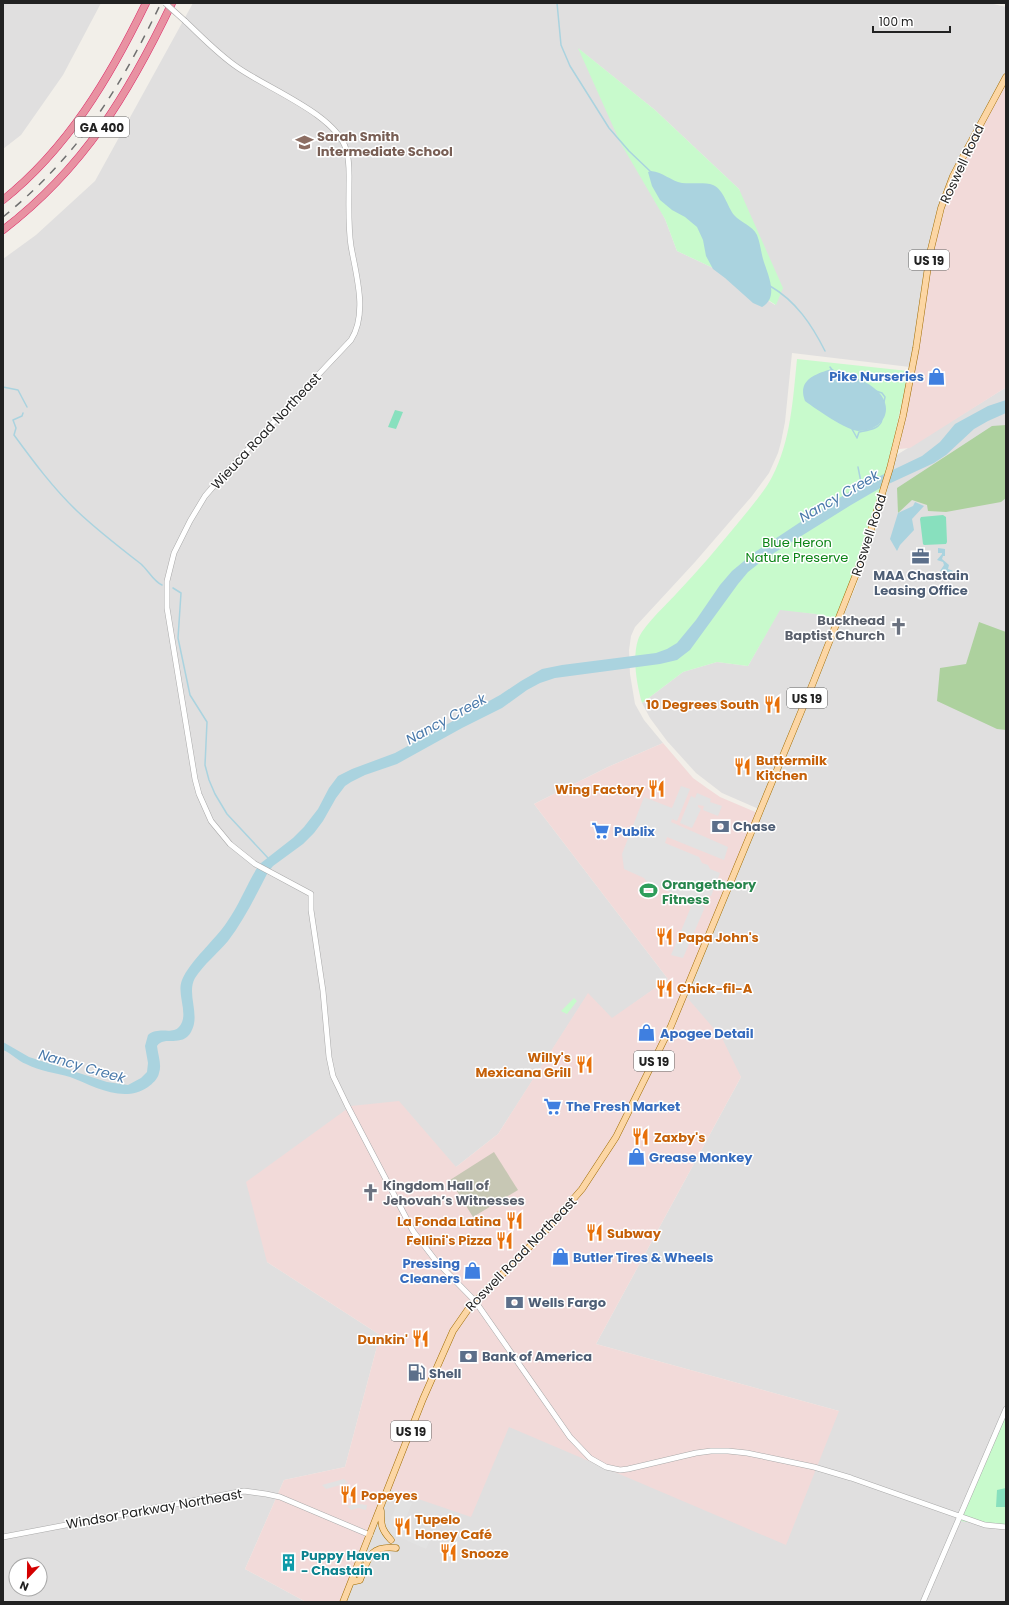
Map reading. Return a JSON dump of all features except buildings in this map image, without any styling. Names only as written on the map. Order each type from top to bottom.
[{"type":"highway","name":"GA 400","points":[[3,200],[44,162],[87,108],[112,68],[146,3]]},
{"type":"highway","name":"GA 400","points":[[3,230],[56,183],[107,122],[134,79],[172,3]]},
{"type":"main road","name":"Roswell Road","points":[[717,915],[849,595],[862,559],[890,468],[908,389],[930,253],[941,208],[953,176],[1006,77]]},
{"type":"main road","name":"Roswell Road Northeast","points":[[343,1602],[446,1344],[461,1318],[475,1301],[557,1219],[582,1190],[605,1156],[648,1076],[671,1026],[717,915]]},
{"type":"main road","points":[[381,1507],[381,1525],[384,1532],[391,1540]]},
{"type":"main road","points":[[351,1582],[360,1580],[371,1554],[375,1550],[386,1547],[396,1548]]},
{"type":"street","name":"Wieuca Road Northeast","points":[[165,3],[219,53],[237,67],[317,115],[340,136],[349,158],[348,224],[359,300],[357,328],[351,340],[205,496],[190,521],[170,567],[166,586],[167,608],[199,792],[211,821],[230,844],[244,856],[311,894],[310,910],[323,991],[328,1057],[334,1076],[347,1105],[413,1231],[436,1261],[475,1301]]},
{"type":"street","points":[[475,1301],[570,1437],[590,1458],[600,1464],[613,1469],[628,1469],[696,1453],[737,1451],[814,1467],[851,1478],[985,1525],[1006,1527]]},
{"type":"street","points":[[923,1602],[1006,1409]]},
{"type":"street","name":"Windsor Parkway Northeast","points":[[3,1537],[244,1492],[266,1494],[280,1498],[370,1535]]},
{"type":"shaded area","points":[[3,3],[101,3],[63,75],[21,135],[3,149]]},
{"type":"shaded area","points":[[193,3],[989,3],[1006,7],[1006,77],[947,200],[931,256],[910,367],[792,353],[785,422],[778,453],[769,473],[752,496],[695,562],[635,627],[631,636],[629,650],[630,674],[635,704],[644,720],[663,743],[608,767],[534,804],[668,979],[612,1019],[588,994],[498,1134],[456,1167],[267,1262],[380,1335],[345,1467],[284,1480],[245,1569],[306,1602],[3,1602],[3,259],[36,235],[95,181]],"holes":[[[579,49],[655,110],[739,189],[775,305],[726,274],[677,251],[665,219]]]},
{"type":"shaded area","points":[[1006,77],[1005,388],[910,448],[899,449],[919,347],[931,256],[947,200],[966,152]]},
{"type":"shaded area","points":[[1006,385],[1006,1602],[343,1602],[389,1488],[509,1426],[595,1462],[839,1411],[596,1344],[741,1077],[684,995],[761,810],[722,793],[696,773],[667,741],[650,718],[642,703],[683,672],[717,662],[748,666],[780,609],[816,614],[839,625],[856,586],[874,534],[885,498],[895,456],[1005,388]]},
{"type":"shaded area","points":[[663,743],[693,778],[720,797],[760,814],[684,994],[722,1038],[741,1077],[596,1344],[839,1411],[786,1545],[509,1427],[471,1517],[389,1489],[343,1602],[306,1602],[245,1569],[284,1480],[345,1467],[380,1335],[267,1262],[246,1182],[351,1106],[399,1101],[456,1167],[498,1134],[588,993],[612,1018],[668,979],[534,804],[608,767]]},
{"type":"shaded area","points":[[681,786],[690,789],[677,821],[672,819],[671,822],[728,847],[724,860],[667,837],[665,843],[699,857],[702,863],[708,865],[710,869],[720,873],[711,896],[706,895],[702,906],[705,907],[683,958],[671,955],[693,902],[647,882],[644,878],[624,869],[622,854],[644,797],[672,808]]},
{"type":"shaded area","points":[[697,793],[711,799],[710,802],[722,806],[718,816],[703,810],[704,806],[698,805],[701,809],[692,828],[680,823],[691,796],[695,798]]},
{"type":"shaded area","points":[[494,1152],[518,1190],[473,1217],[450,1180]]},
{"type":"shaded area","points":[[344,1479],[348,1483],[326,1489],[322,1485]]},
{"type":"shaded area","points":[[399,1498],[412,1503],[403,1525],[432,1536],[426,1549],[399,1537],[399,1533],[397,1537],[391,1533],[389,1524]]},
{"type":"shaded area","points":[[359,1504],[367,1505],[366,1510],[358,1508],[351,1510],[347,1506]]},
{"type":"green space","points":[[578,48],[655,110],[739,189],[783,288],[776,305],[726,274],[677,251],[665,219],[620,142]]},
{"type":"green space","name":"Blue Heron Nature Preserve","points":[[797,359],[908,371],[893,443],[874,514],[856,568],[834,623],[816,614],[780,610],[748,666],[717,662],[683,672],[642,703],[638,689],[635,663],[636,647],[640,635],[738,523],[772,477],[787,434]]},
{"type":"green space","points":[[395,410],[403,412],[396,429],[388,427]]},
{"type":"green space","points":[[1006,425],[1006,498],[1001,502],[946,512],[928,511],[927,505],[912,500],[898,513],[897,488],[992,426]]},
{"type":"green space","points":[[943,515],[946,517],[946,544],[924,545],[920,519],[921,517]]},
{"type":"green space","points":[[979,622],[1006,632],[1006,730],[997,729],[937,701],[940,668],[966,664]]},
{"type":"green space","points":[[574,998],[577,1001],[567,1014],[561,1011]]},
{"type":"green space","points":[[1006,1414],[1006,1528],[960,1521]]},
{"type":"green space","points":[[1006,1488],[1006,1507],[996,1507],[997,1490]]},
{"type":"water","points":[[651,171],[682,183],[702,183],[717,187],[723,194],[734,215],[752,229],[757,235],[771,284],[770,297],[767,303],[762,307],[753,303],[713,269],[706,256],[703,240],[697,227],[660,200],[652,186],[648,172]]},
{"type":"water","points":[[832,369],[864,382],[874,388],[881,395],[885,402],[885,416],[875,427],[868,430],[853,430],[831,419],[805,401],[803,388],[809,379],[819,373]]},
{"type":"water","points":[[1006,400],[1006,413],[974,429],[946,455],[934,463],[882,487],[851,505],[766,558],[748,572],[690,650],[677,660],[660,664],[555,678],[540,683],[527,690],[502,708],[397,764],[365,775],[345,786],[314,833],[303,844],[273,866],[268,872],[250,907],[234,933],[202,968],[195,978],[192,998],[195,1019],[191,1032],[183,1039],[178,1041],[164,1041],[157,1046],[160,1070],[156,1079],[148,1087],[138,1092],[129,1094],[109,1092],[70,1077],[42,1070],[23,1063],[3,1050],[3,1042],[29,1057],[107,1082],[128,1085],[141,1078],[147,1072],[148,1063],[145,1046],[148,1035],[156,1031],[176,1029],[182,1022],[183,1011],[181,986],[182,980],[191,965],[227,922],[257,868],[304,827],[318,809],[329,788],[338,776],[352,769],[395,753],[500,695],[542,669],[656,653],[667,649],[677,643],[732,571],[755,552],[849,492],[922,456],[940,442],[955,424],[988,406]]},
{"type":"water","points":[[915,502],[924,506],[912,519],[914,530],[900,545],[897,551],[890,539],[898,513],[913,506]]},
{"type":"water","points":[[938,548],[945,549],[945,556],[943,556],[942,559],[949,565],[948,569],[953,571],[950,577],[946,576],[946,573],[940,571],[944,565],[943,562],[937,560],[942,554],[938,553]]},
{"type":"waterway","points":[[557,3],[561,45],[570,66],[609,128],[629,151],[651,172]]},
{"type":"waterway","points":[[770,286],[788,299],[802,314],[815,332],[825,351]]},
{"type":"waterway","points":[[830,367],[833,371]]},
{"type":"waterway","points":[[3,387],[18,390],[27,407]]},
{"type":"waterway","points":[[876,391],[882,393],[885,397],[884,402]]},
{"type":"waterway","points":[[23,413],[22,416],[13,420],[16,428],[14,435],[44,474],[77,511],[100,532],[141,564],[156,581],[162,585]]},
{"type":"waterway","points":[[857,438],[859,432],[877,427],[882,419]]},
{"type":"waterway","points":[[852,429],[857,438]]},
{"type":"waterway","name":"Nancy Creek","points":[[858,467],[862,487]]},
{"type":"waterway","points":[[173,588],[181,593],[178,638],[190,695],[207,722],[205,765],[209,780],[215,794],[227,814],[268,858]]},
{"type":"railway","points":[[3,217],[30,194],[54,170],[95,119],[113,93],[161,3]]},
{"type":"place","name":"Sarah Smith Intermediate School","points":[[304,143]]},
{"type":"place","name":"Pike Nurseries","points":[[937,376]]},
{"type":"place","name":"MAA Chastain Leasing Office","points":[[921,556]]},
{"type":"place","name":"Buckhead Baptist Church","points":[[898,627]]},
{"type":"place","name":"10 Degrees South","points":[[772,704]]},
{"type":"place","name":"Buttermilk Kitchen","points":[[743,767]]},
{"type":"place","name":"Wing Factory","points":[[657,789]]},
{"type":"place","name":"Chase","points":[[720,826]]},
{"type":"place","name":"Publix","points":[[601,831]]},
{"type":"place","name":"Orangetheory Fitness","points":[[649,891]]},
{"type":"place","name":"Papa John's","points":[[665,937]]},
{"type":"place","name":"Chick-fil-A","points":[[664,988]]},
{"type":"place","name":"Apogee Detail","points":[[647,1033]]},
{"type":"place","name":"Willy's Mexicana Grill","points":[[584,1064]]},
{"type":"place","name":"The Fresh Market","points":[[553,1106]]},
{"type":"place","name":"Zaxby's","points":[[641,1137]]},
{"type":"place","name":"Grease Monkey","points":[[636,1157]]},
{"type":"place","name":"Kingdom Hall of Jehovah’s Witnesses","points":[[370,1192]]},
{"type":"place","name":"La Fonda Latina","points":[[514,1221]]},
{"type":"place","name":"Subway","points":[[594,1233]]},
{"type":"place","name":"Fellini's Pizza","points":[[505,1240]]},
{"type":"place","name":"Butler Tires & Wheels","points":[[560,1257]]},
{"type":"place","name":"Pressing Cleaners","points":[[473,1270]]},
{"type":"place","name":"Wells Fargo","points":[[515,1302]]},
{"type":"place","name":"Dunkin'","points":[[421,1339]]},
{"type":"place","name":"Bank of America","points":[[469,1356]]},
{"type":"place","name":"Shell","points":[[416,1373]]},
{"type":"place","name":"Popeyes","points":[[348,1495]]},
{"type":"place","name":"Tupelo Honey Café","points":[[402,1526]]},
{"type":"place","name":"Snooze","points":[[448,1553]]},
{"type":"place","name":"Puppy Haven - Chastain","points":[[288,1562]]}]
